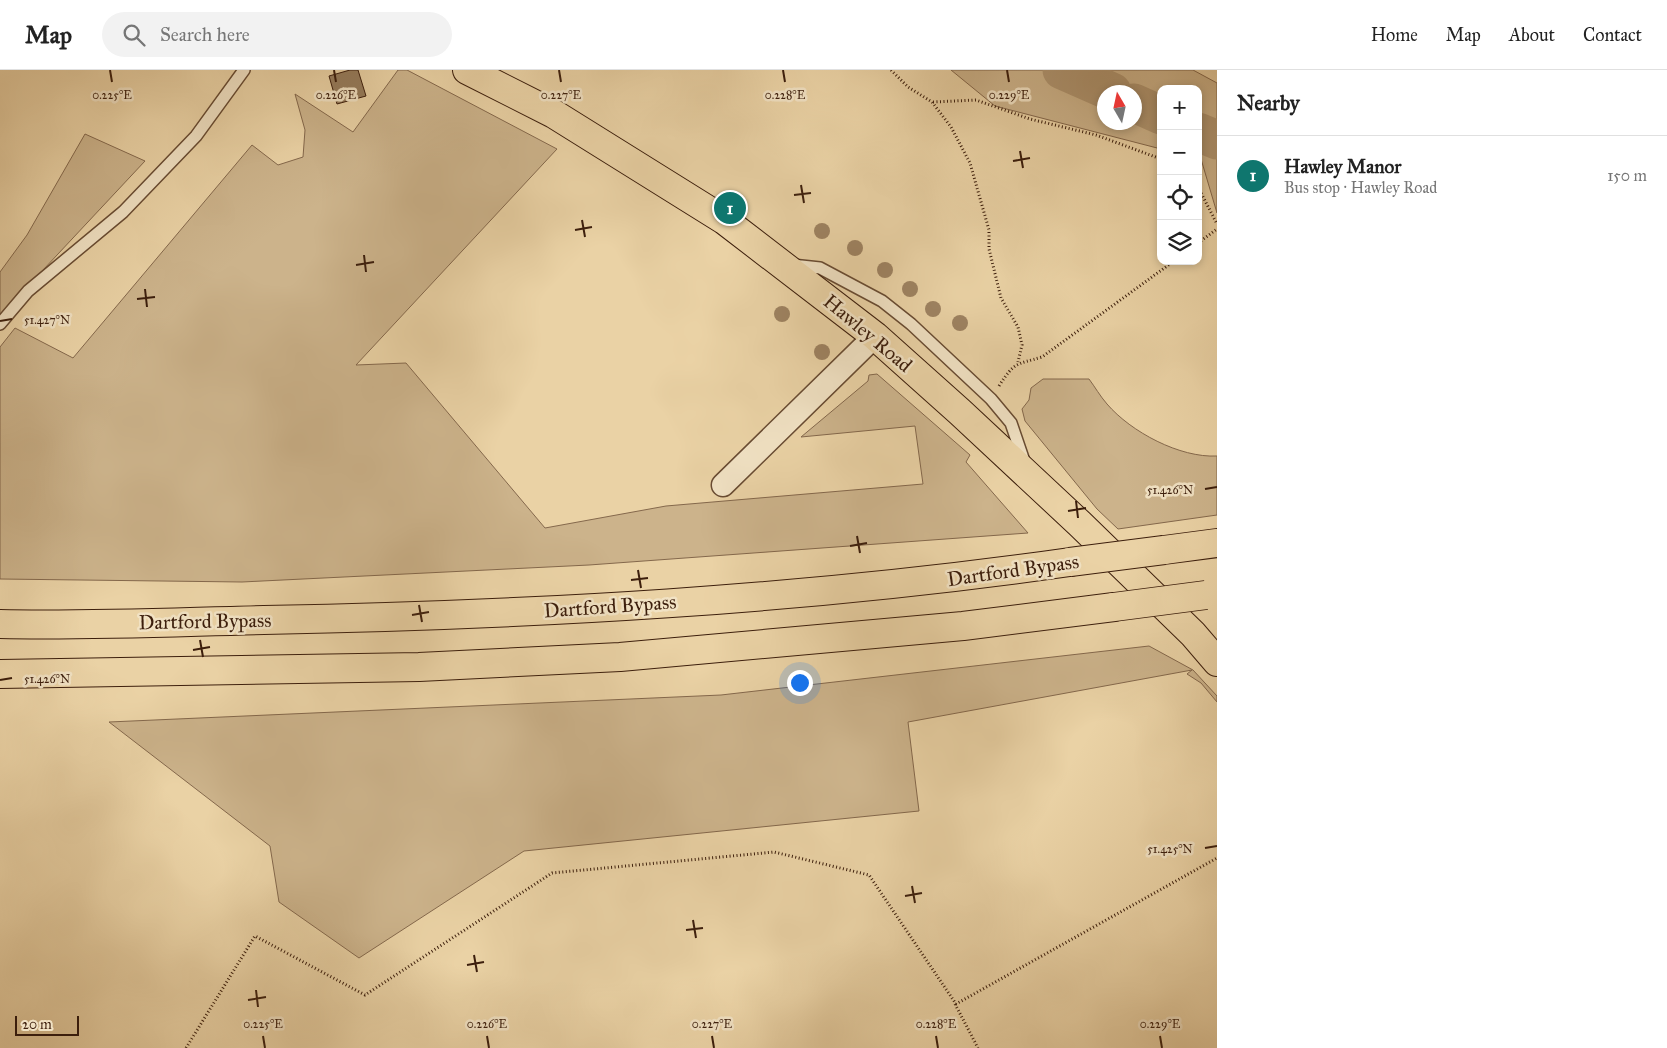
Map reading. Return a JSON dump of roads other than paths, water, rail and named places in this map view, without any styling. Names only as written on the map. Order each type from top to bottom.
[{"type":"main road","name":"Hawley Road","points":[[467,70],[554,114],[724,220],[875,336],[1028,474],[1193,634],[1217,662]]},
{"type":"main road","name":"Dartford Bypass","points":[[0,624],[411,617],[608,607],[940,580],[1217,543]]},
{"type":"main road","points":[[0,674],[419,667],[620,657],[963,626],[1212,594]]},
{"type":"street","points":[[723,485],[875,336]]},
{"type":"lane","points":[[0,324],[28,291],[130,205],[196,136],[244,70]]},
{"type":"lane","points":[[783,264],[820,268],[882,301],[925,336],[991,399],[1011,423],[1028,474]]},
{"type":"waterway","points":[[1062,70],[1097,85]]},
{"type":"waterway","points":[[1142,107],[1157,113]]},
{"type":"waterway","points":[[1202,134],[1217,140]]},
{"type":"place","name":"Hawley Manor","points":[[730,208]]}]
